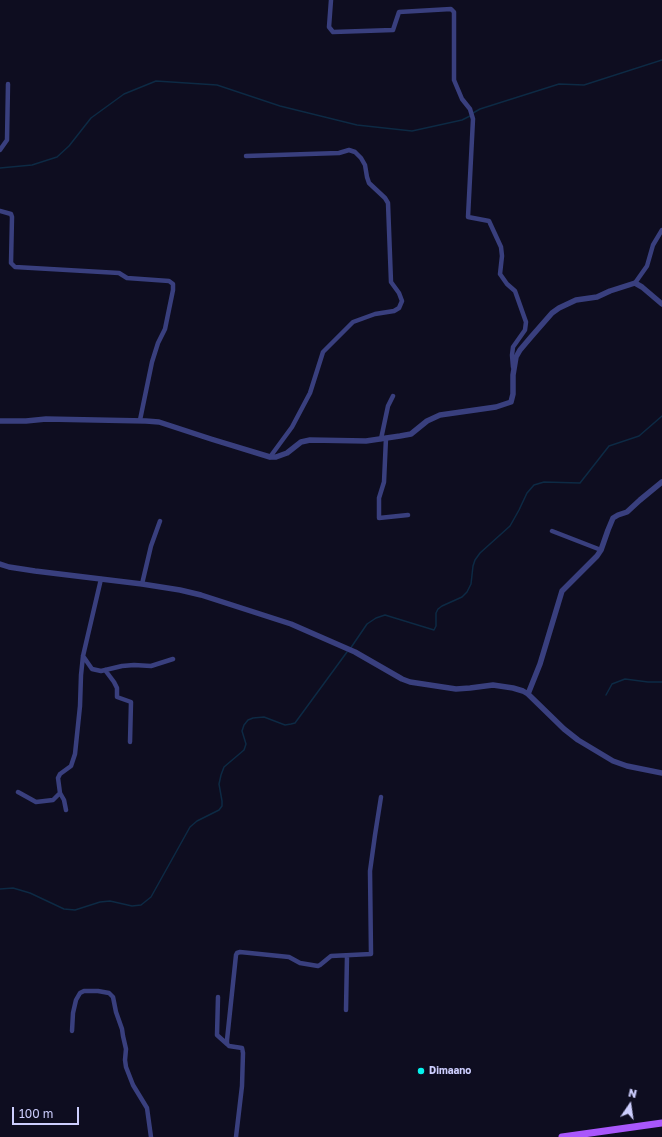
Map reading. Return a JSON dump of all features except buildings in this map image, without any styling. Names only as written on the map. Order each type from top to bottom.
[{"type":"main road","points":[[562,1137],[662,1123]]},
{"type":"street","points":[[0,421],[46,419],[140,420],[159,422],[270,457],[276,457],[287,453],[301,442],[310,440],[366,441],[411,434],[427,420],[440,415],[496,407],[511,402],[513,394],[513,347],[525,330],[526,322],[515,291],[507,284],[500,274],[502,256],[501,247],[489,221],[468,218],[473,119],[470,109],[462,99],[454,80],[454,12],[451,9],[399,12],[393,30],[333,32],[329,27],[331,0]]},
{"type":"street","points":[[0,150],[7,140],[8,84]]},
{"type":"street","points":[[246,156],[339,153],[348,150],[355,152],[365,165],[369,183],[385,198],[388,203],[391,282],[399,293],[402,301],[399,308],[394,311],[375,314],[353,322],[323,352],[310,393],[292,427],[270,457]]},
{"type":"street","points":[[0,211],[11,214],[12,217],[11,263],[15,267],[119,273],[127,278],[169,281],[173,284],[174,290],[165,329],[158,343],[152,362],[140,420]]},
{"type":"street","points":[[513,375],[516,357],[520,350],[548,317],[559,308],[576,300],[597,297],[635,283],[647,266],[653,245],[662,230]]},
{"type":"street","points":[[635,283],[662,304]]},
{"type":"street","points":[[393,396],[388,406],[384,439],[384,482],[379,498],[378,518],[408,515]]},
{"type":"street","points":[[528,694],[540,664],[562,591],[597,556],[601,550],[614,518],[627,512],[662,482]]},
{"type":"street","points":[[142,584],[150,546],[160,521]]},
{"type":"street","points":[[552,531],[601,550]]},
{"type":"street","points":[[0,564],[9,567],[36,571],[142,584],[201,595],[291,624],[350,649],[402,679],[410,682],[456,689],[493,685],[523,691],[578,740],[613,761],[627,766],[662,773]]},
{"type":"street","points":[[66,810],[64,800],[60,793],[58,778],[60,774],[71,766],[75,754],[83,656],[101,579]]},
{"type":"street","points":[[83,656],[92,669],[102,671],[128,666],[151,666],[173,659]]},
{"type":"street","points":[[105,670],[117,688],[117,697],[131,702],[130,742]]},
{"type":"street","points":[[18,792],[36,802],[53,800],[60,793]]},
{"type":"street","points":[[227,1044],[237,953],[240,952],[289,957],[300,963],[318,966],[331,956],[371,954],[370,871],[381,797]]},
{"type":"street","points":[[346,1010],[347,956]]},
{"type":"street","points":[[72,1031],[73,1013],[76,1000],[80,993],[84,991],[98,991],[108,993],[113,997],[126,1049],[124,1060],[133,1085],[147,1108],[150,1137]]},
{"type":"street","points":[[218,997],[217,1035],[229,1046],[242,1048],[243,1053],[242,1086],[236,1137]]},
{"type":"waterway","points":[[473,113],[480,109],[559,84],[584,85],[662,60]]},
{"type":"waterway","points":[[0,168],[32,165],[57,157],[69,146],[91,118],[124,94],[156,81],[217,85],[280,106],[357,125],[412,131],[462,120],[470,116]]},
{"type":"waterway","points":[[350,649],[367,624],[376,618],[385,615],[434,630],[436,626],[436,613],[438,609],[462,597],[467,592],[471,584],[475,560],[480,553],[510,526],[527,493],[534,485],[544,482],[580,483],[609,446],[639,436],[662,416]]},
{"type":"waterway","points":[[0,889],[13,888],[30,893],[64,909],[75,910],[100,902],[110,901],[132,906],[141,905],[151,897],[190,827],[197,821],[219,810],[222,806],[219,784],[221,775],[224,767],[244,750],[246,744],[242,731],[248,720],[264,717],[285,725],[295,723],[347,652]]},
{"type":"waterway","points":[[606,695],[612,684],[625,679],[662,682]]},
{"type":"place","name":"Dimaano","points":[[421,1071]]}]
